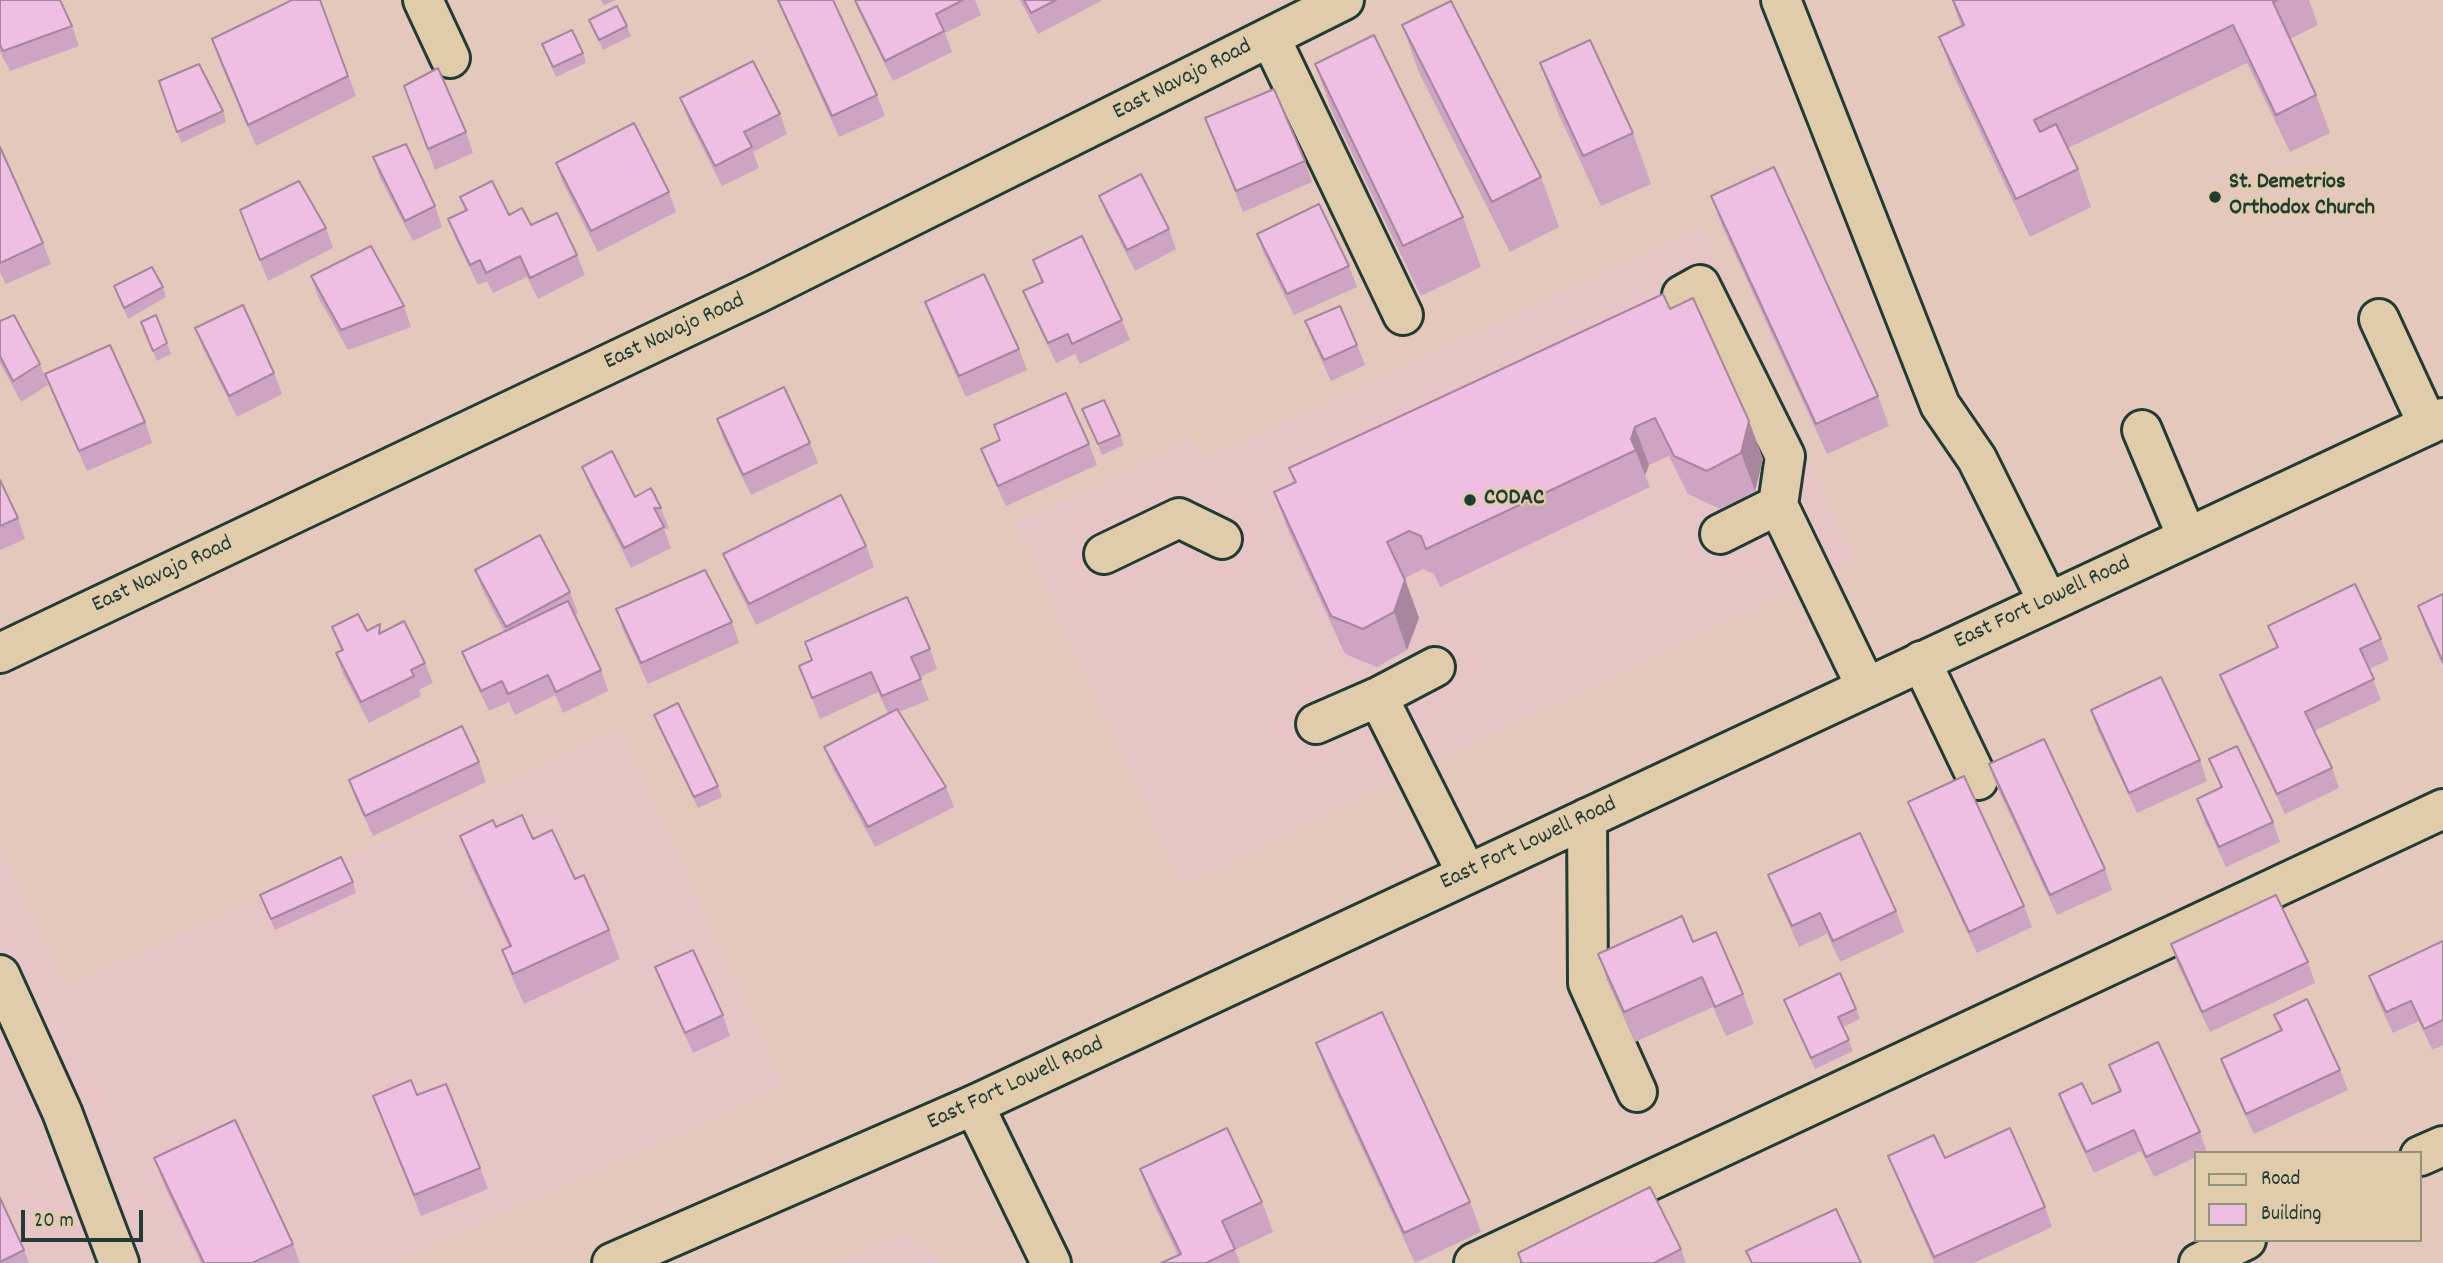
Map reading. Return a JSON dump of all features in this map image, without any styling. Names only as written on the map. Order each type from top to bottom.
[{"type":"main road","points":[[423,0],[450,58]]},
{"type":"main road","name":"East Navajo Road","points":[[0,653],[758,293],[1344,0]]},
{"type":"main road","points":[[1782,0],[1940,405],[1977,459],[2048,602]]},
{"type":"main road","points":[[1270,37],[1403,315]]},
{"type":"main road","points":[[1682,295],[1700,285],[1784,456],[1778,505],[1866,687]]},
{"type":"main road","points":[[2379,319],[2435,421]]},
{"type":"main road","name":"East Fort Lowell Road","points":[[612,1263],[974,1105],[2435,421]]},
{"type":"main road","points":[[2142,430],[2186,537]]},
{"type":"main road","points":[[1720,534],[1778,505]]},
{"type":"main road","points":[[1104,554],[1179,518],[1222,540]]},
{"type":"main road","points":[[1921,661],[1978,780]]},
{"type":"main road","points":[[1316,724],[1378,697],[1435,667]]},
{"type":"main road","points":[[1378,697],[1467,874]]},
{"type":"main road","points":[[1474,1263],[2443,809]]},
{"type":"main road","points":[[1587,818],[1588,983],[1637,1092]]},
{"type":"main road","points":[[0,975],[62,1112],[119,1263]]},
{"type":"main road","points":[[974,1105],[1051,1263]]},
{"type":"main road","points":[[2422,1155],[2443,1146]]},
{"type":"main road","points":[[2199,1263],[2242,1242]]},
{"type":"shaded area","points":[[1701,226],[1856,559],[1182,886],[1015,523],[1191,439],[1201,460]]},
{"type":"shaded area","points":[[620,727],[784,1085],[396,1263],[0,1263],[0,846],[66,985],[369,848]]},
{"type":"shaded area","points":[[898,1234],[929,1245],[941,1263],[835,1263]]},
{"type":"building","points":[[0,0],[60,0],[72,26],[3,51],[0,45]]},
{"type":"building","points":[[292,0],[320,0],[348,76],[248,125],[212,39]]},
{"type":"building","points":[[778,0],[833,0],[877,95],[832,116]]},
{"type":"building","points":[[855,0],[963,0],[936,14],[944,31],[885,61]]},
{"type":"building","points":[[1024,0],[1056,0],[1031,13]]},
{"type":"building","points":[[1953,0],[2278,0],[2273,2],[2316,95],[2276,115],[2233,25],[2034,120],[2040,132],[2056,124],[2078,169],[2016,199],[1939,37],[1964,25]]},
{"type":"building","points":[[1451,1],[1541,177],[1492,202],[1402,25]]},
{"type":"building","points":[[617,6],[627,26],[599,40],[589,20]]},
{"type":"building","points":[[572,30],[583,53],[553,67],[542,44]]},
{"type":"building","points":[[1374,35],[1463,217],[1403,246],[1315,64]]},
{"type":"building","points":[[1590,40],[1633,133],[1583,156],[1540,63]]},
{"type":"building","points":[[753,61],[780,114],[744,132],[752,147],[715,166],[680,98]]},
{"type":"building","points":[[199,64],[223,111],[177,132],[159,81]]},
{"type":"building","points":[[438,68],[466,132],[428,149],[404,86]]},
{"type":"building","points":[[1274,89],[1305,161],[1236,191],[1205,118]]},
{"type":"building","points":[[634,123],[669,192],[591,231],[556,163]]},
{"type":"building","points":[[406,144],[435,206],[405,221],[373,157]]},
{"type":"building","points":[[0,147],[43,243],[0,263]]},
{"type":"building","points":[[1774,167],[1878,396],[1816,424],[1711,196]]},
{"type":"building","points":[[1141,174],[1169,229],[1127,250],[1099,196]]},
{"type":"building","points":[[299,181],[326,228],[260,260],[240,210]]},
{"type":"building","points":[[492,181],[509,215],[522,208],[531,225],[557,213],[577,255],[530,278],[520,256],[486,273],[480,260],[470,265],[448,219],[467,210],[460,197]]},
{"type":"building","points":[[1319,204],[1349,266],[1287,294],[1257,234]]},
{"type":"building","points":[[1082,236],[1122,320],[1072,344],[1068,334],[1048,343],[1023,291],[1043,282],[1033,260]]},
{"type":"building","points":[[371,246],[404,306],[341,330],[311,276]]},
{"type":"building","points":[[152,267],[163,287],[124,308],[114,286]]},
{"type":"building","points":[[984,274],[1019,349],[959,376],[925,302]]},
{"type":"building","name":"CODAC","points":[[1663,294],[1670,309],[1693,298],[1749,421],[1741,453],[1707,471],[1674,456],[1655,418],[1635,427],[1631,439],[1636,450],[1426,549],[1421,536],[1409,531],[1387,542],[1405,580],[1394,612],[1363,629],[1331,616],[1274,492],[1296,482],[1289,468]]},
{"type":"building","points":[[243,305],[274,373],[229,396],[195,328]]},
{"type":"building","points":[[1340,306],[1357,345],[1324,360],[1305,321]]},
{"type":"building","points":[[14,315],[40,364],[13,381],[0,356],[0,321]]},
{"type":"building","points":[[156,315],[167,343],[153,351],[141,322]]},
{"type":"building","points":[[110,345],[145,422],[79,451],[45,374]]},
{"type":"building","points":[[784,387],[810,443],[743,475],[717,419]]},
{"type":"building","points":[[1066,393],[1089,444],[998,486],[981,449],[1000,440],[994,425]]},
{"type":"building","points":[[1104,400],[1120,435],[1098,444],[1082,409]]},
{"type":"building","points":[[612,451],[635,497],[651,488],[661,508],[654,508],[664,527],[624,548],[582,467]]},
{"type":"building","points":[[0,480],[18,518],[0,526]]},
{"type":"building","points":[[841,495],[866,546],[749,604],[723,554]]},
{"type":"building","points":[[540,535],[570,592],[506,627],[475,570]]},
{"type":"building","points":[[705,570],[732,622],[641,663],[616,609]]},
{"type":"building","points":[[2355,584],[2381,639],[2360,649],[2374,679],[2305,712],[2332,768],[2277,794],[2220,675],[2278,647],[2268,626]]},
{"type":"building","points":[[2443,594],[2443,662],[2418,606]]},
{"type":"building","points":[[907,597],[930,649],[911,657],[921,679],[882,696],[871,672],[812,698],[799,666],[812,660],[805,642]]},
{"type":"building","points":[[568,601],[601,670],[556,692],[548,675],[508,694],[502,681],[481,691],[462,652]]},
{"type":"building","points":[[358,614],[367,631],[380,624],[379,634],[404,621],[425,663],[411,670],[414,676],[361,702],[336,653],[343,650],[332,627]]},
{"type":"building","points":[[2161,677],[2200,760],[2129,793],[2091,710]]},
{"type":"building","points":[[678,703],[718,786],[694,797],[654,715]]},
{"type":"building","points":[[897,709],[946,787],[868,827],[824,747]]},
{"type":"building","points":[[462,726],[479,762],[365,816],[349,780]]},
{"type":"building","points":[[2044,739],[2105,869],[2050,895],[1989,764]]},
{"type":"building","points":[[2237,746],[2273,822],[2219,847],[2197,799],[2222,787],[2209,759]]},
{"type":"building","points":[[1964,776],[2024,906],[1969,932],[1908,802]]},
{"type":"building","points":[[522,815],[533,839],[552,830],[575,879],[584,875],[609,930],[513,974],[502,950],[511,946],[460,836],[493,820],[496,827]]},
{"type":"building","points":[[1860,833],[1896,911],[1833,941],[1820,913],[1792,926],[1768,875]]},
{"type":"building","points":[[341,857],[353,882],[271,919],[260,895]]},
{"type":"building","points":[[2276,895],[2308,962],[2202,1012],[2171,944]]},
{"type":"building","points":[[1682,916],[1693,942],[1716,932],[1743,994],[1715,1007],[1702,977],[1624,1012],[1598,954]]},
{"type":"building","points":[[2443,941],[2443,1020],[2424,1029],[2411,1001],[2386,1012],[2369,976]]},
{"type":"building","points":[[693,950],[723,1015],[685,1033],[655,967]]},
{"type":"building","points":[[1840,973],[1856,1009],[1838,1017],[1849,1040],[1811,1058],[1784,1000]]},
{"type":"building","points":[[2307,999],[2340,1070],[2246,1114],[2221,1059],[2282,1030],[2274,1015]]},
{"type":"building","points":[[1382,1012],[1470,1202],[1404,1233],[1316,1043]]},
{"type":"building","points":[[2158,1042],[2200,1132],[2146,1157],[2134,1130],[2086,1152],[2059,1094],[2082,1083],[2092,1104],[2121,1091],[2109,1065]]},
{"type":"building","points":[[411,1080],[417,1095],[446,1084],[480,1168],[414,1195],[373,1096]]},
{"type":"building","points":[[235,1120],[293,1244],[252,1263],[204,1263],[154,1158]]},
{"type":"building","points":[[1227,1128],[1262,1202],[1222,1221],[1235,1249],[1206,1263],[1161,1263],[1181,1254],[1140,1169]]},
{"type":"building","points":[[2010,1128],[2045,1207],[1934,1257],[1888,1156],[1934,1135],[1945,1158]]},
{"type":"building","points":[[1650,1187],[1681,1249],[1654,1263],[1522,1263],[1518,1253]]},
{"type":"building","points":[[0,1198],[24,1250],[0,1262]]},
{"type":"building","points":[[1836,1209],[1861,1263],[1752,1263],[1746,1251]]},
{"type":"place","name":"St. Demetrios Orthodox Church","points":[[2215,197]]},
{"type":"place","name":"CODAC","points":[[1470,500]]}]
